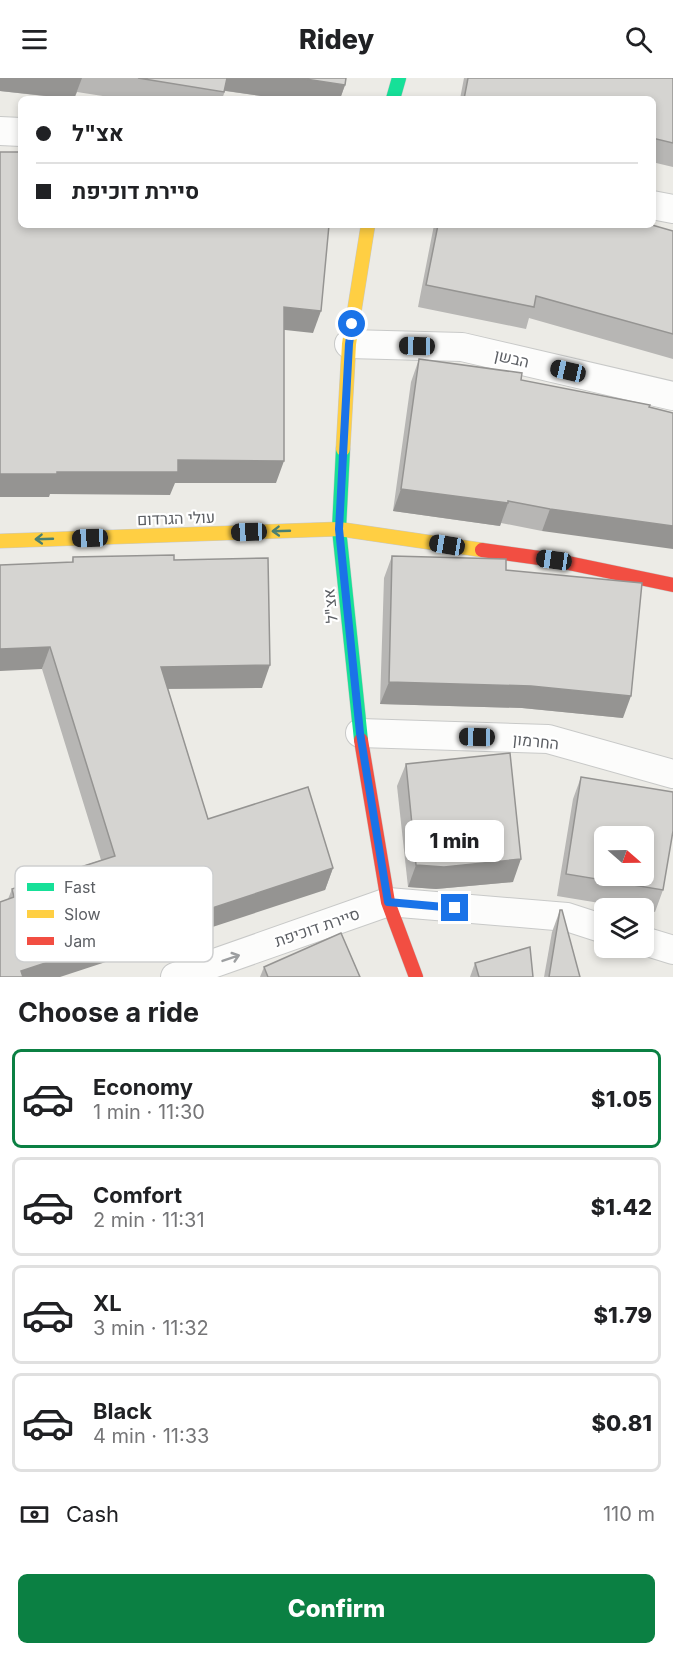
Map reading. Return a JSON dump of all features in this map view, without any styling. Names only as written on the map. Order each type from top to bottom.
[{"type":"street","points":[[394,96],[399,78]]},
{"type":"street","points":[[0,131],[18,132]]},
{"type":"street","points":[[656,206],[673,209]]},
{"type":"street","name":"אצ\"ל","points":[[368,228],[349,344],[339,529],[360,733],[388,902],[416,977]]},
{"type":"street","name":"הבשן","points":[[349,344],[462,347],[673,396]]},
{"type":"street","name":"עולי הגרדום","points":[[0,541],[339,529],[554,560],[673,585]]},
{"type":"street","name":"החרמון","points":[[360,733],[548,739],[673,774]]},
{"type":"street","name":"סיירת דוכיפת","points":[[175,977],[388,902],[567,917],[594,926]]},
{"type":"street","points":[[654,944],[673,950]]},
{"type":"building","points":[[138,78],[227,78],[224,92]]},
{"type":"building","points":[[299,78],[346,78],[345,85]]},
{"type":"building","points":[[468,78],[673,78],[673,143],[656,139],[656,96],[465,96]]},
{"type":"building","points":[[0,152],[18,152],[18,228],[329,228],[321,311],[284,307],[284,461],[178,460],[178,472],[0,474]]},
{"type":"building","points":[[656,226],[673,231],[673,334],[536,296],[534,307],[426,285],[437,228],[656,228]]},
{"type":"building","points":[[419,359],[522,373],[521,380],[650,405],[649,407],[673,413],[673,526],[508,501],[508,503],[401,489]]},
{"type":"building","points":[[174,555],[174,560],[268,558],[270,665],[161,667],[208,819],[308,787],[333,868],[213,908],[213,866],[84,866],[115,856],[50,647],[0,649],[0,565],[73,562],[73,557]]},
{"type":"building","points":[[392,556],[506,559],[506,570],[642,583],[631,696],[531,686],[389,682]]},
{"type":"building","points":[[510,753],[521,859],[444,867],[416,865],[406,764]]},
{"type":"building","points":[[581,777],[673,792],[673,831],[663,890],[639,886],[654,886],[654,826],[594,826],[594,879],[566,874]]},
{"type":"building","points":[[15,888],[15,962],[48,962],[21,971],[23,977],[0,977],[0,902],[14,897],[12,889]]},
{"type":"building","points":[[560,910],[562,910],[580,977],[549,977]]},
{"type":"building","points":[[341,933],[360,977],[268,977],[264,967]]},
{"type":"building","points":[[530,947],[533,977],[479,977],[475,963]]},
{"type":"traffic: fast","points":[[394,96],[399,78]]},
{"type":"traffic: fast","points":[[343,449],[339,529],[361,740]]},
{"type":"traffic: slow","points":[[343,449],[349,344],[368,228]]},
{"type":"traffic: slow","points":[[0,541],[339,529],[482,550]]},
{"type":"traffic: jam","points":[[482,550],[554,560],[673,585]]},
{"type":"traffic: jam","points":[[361,740],[388,902],[416,977]]},
{"type":"route","points":[[352,324],[339,529],[360,733],[388,902],[455,908]]}]
